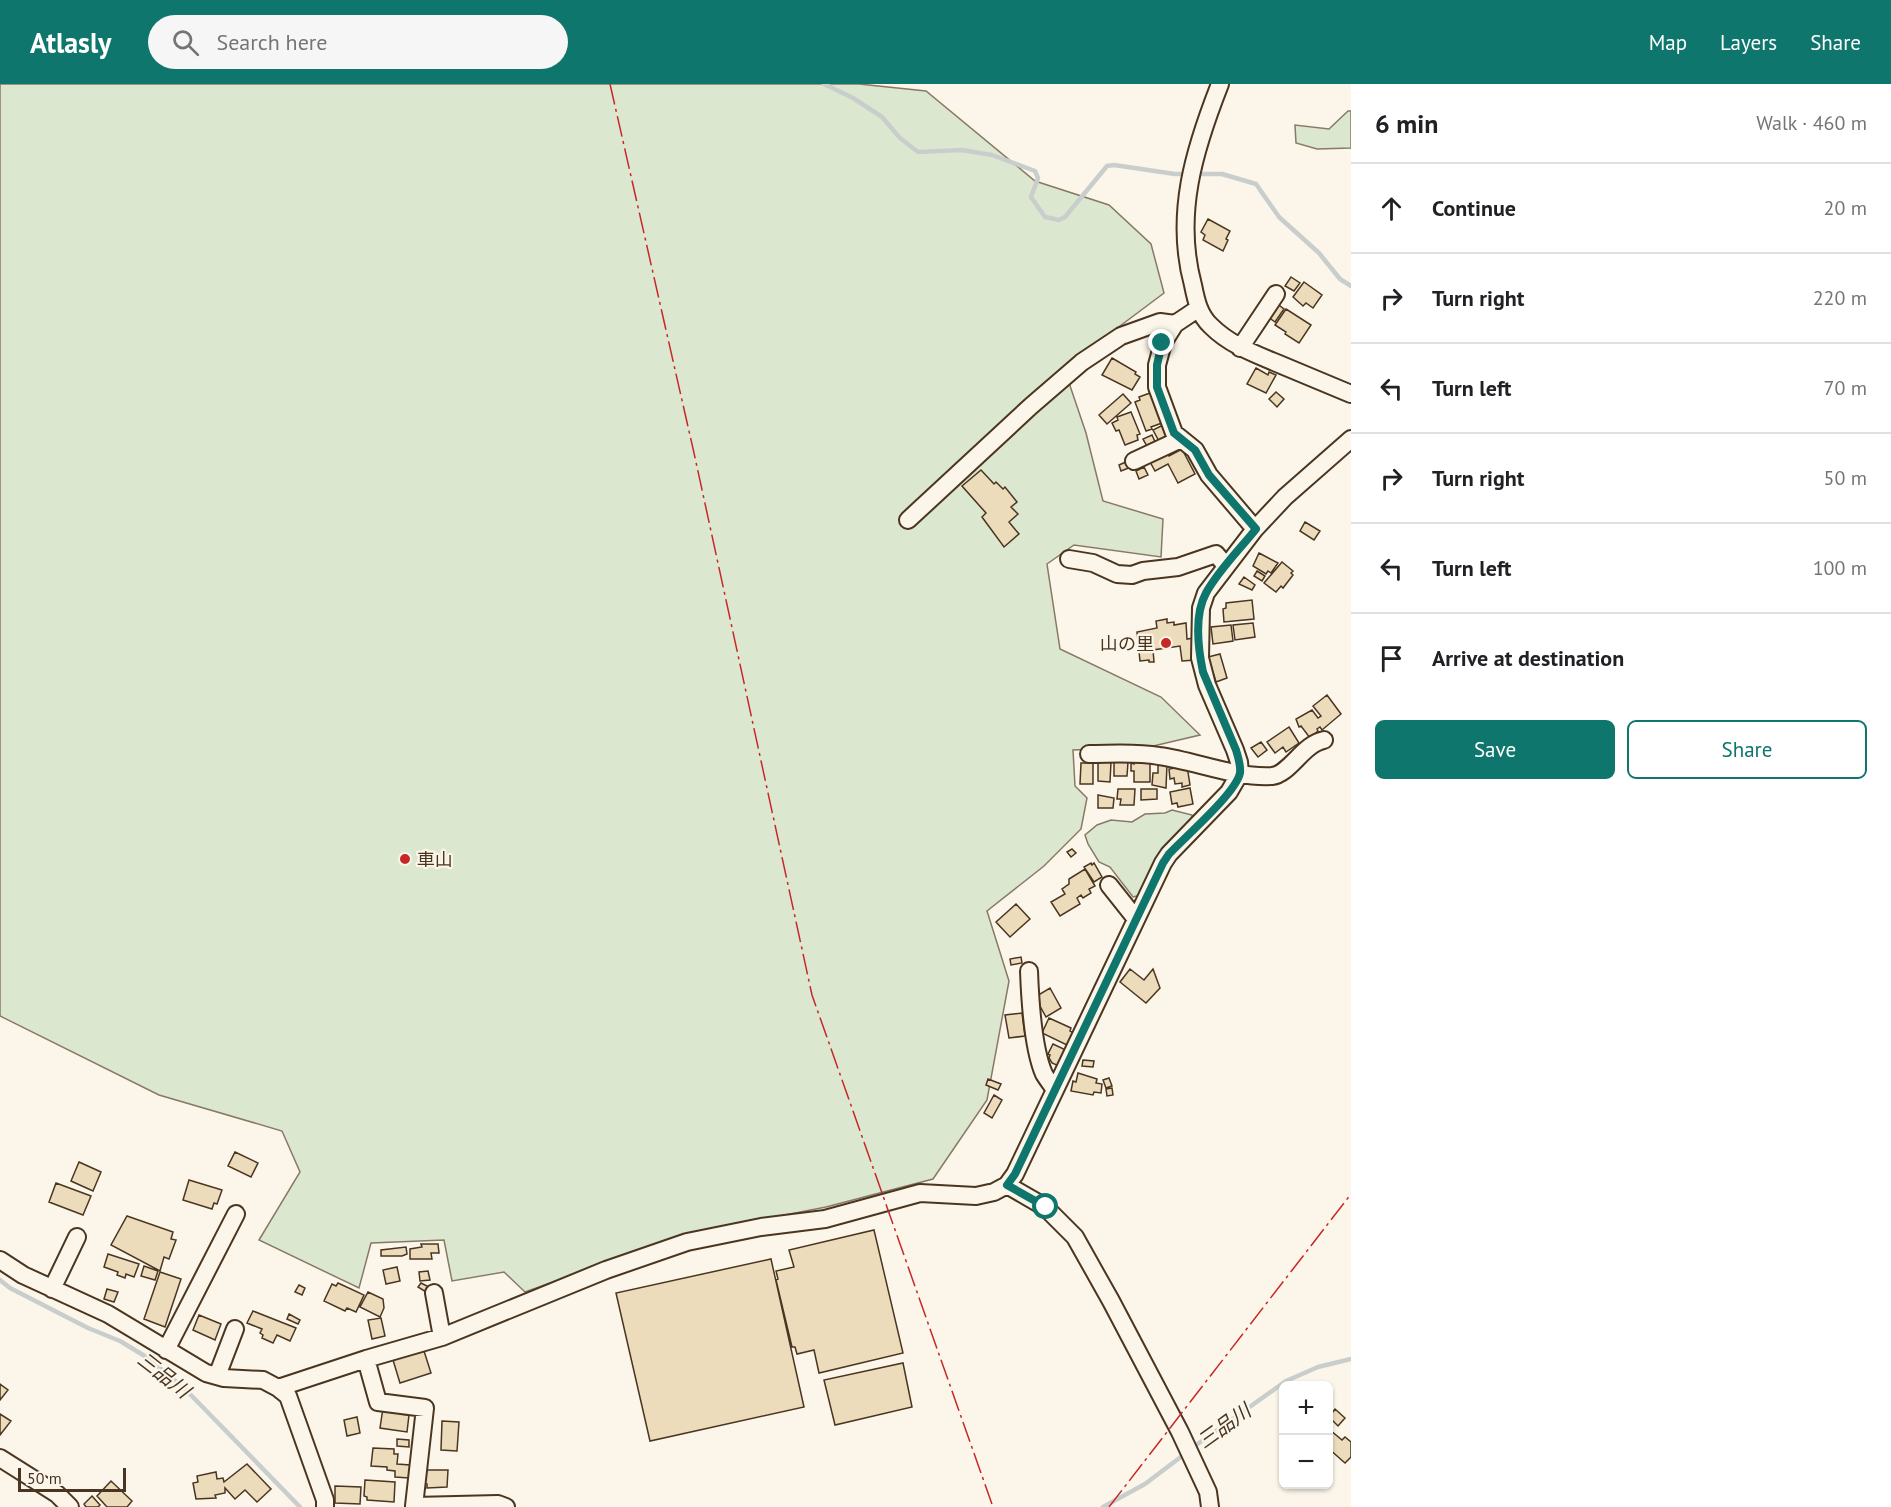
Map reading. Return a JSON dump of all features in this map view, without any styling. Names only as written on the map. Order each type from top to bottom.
[{"type":"street","points":[[1220,84],[1200,141],[1187,189],[1184,219],[1187,264],[1199,308],[1209,324],[1240,348],[1351,394]]},
{"type":"street","points":[[1240,348],[1276,294]]},
{"type":"street","points":[[1199,308],[1176,324],[1162,343],[1157,365],[1157,387],[1174,433],[1195,450],[1209,475],[1256,529]]},
{"type":"street","points":[[908,520],[1082,362],[1121,336],[1160,322],[1176,324]]},
{"type":"street","points":[[1134,461],[1181,438]]},
{"type":"street","points":[[278,1388],[442,1337],[606,1270],[687,1242],[761,1227],[825,1219],[920,1193],[976,1196],[994,1192],[1007,1185],[1015,1174],[1169,854],[1229,792],[1240,773],[1236,750],[1207,685],[1200,651],[1201,608],[1206,593],[1285,496],[1351,439]]},
{"type":"street","points":[[1069,559],[1094,564],[1117,574],[1132,575],[1143,571],[1178,567],[1216,554],[1226,566]]},
{"type":"street","points":[[1089,754],[1157,755],[1240,773],[1275,776],[1314,742],[1324,740]]},
{"type":"street","points":[[1109,885],[1136,919]]},
{"type":"street","points":[[1029,971],[1032,1012],[1039,1051],[1044,1073],[1054,1090]]},
{"type":"street","points":[[1007,1185],[1046,1207],[1075,1237],[1180,1432],[1208,1492],[1210,1507]]},
{"type":"street","points":[[166,1350],[236,1214]]},
{"type":"street","points":[[52,1289],[78,1238]]},
{"type":"street","points":[[3,1269],[108,1314],[206,1373],[262,1380],[278,1388],[288,1396],[325,1500],[325,1507]]},
{"type":"street","points":[[434,1293],[442,1337]]},
{"type":"street","points":[[217,1376],[236,1329]]},
{"type":"street","points":[[366,1359],[378,1402],[425,1408],[414,1506],[498,1504],[506,1507]]},
{"type":"street","points":[[0,1458],[57,1494],[70,1507]]},
{"type":"green space","points":[[0,84],[859,84],[926,91],[1035,181],[1109,205],[1151,244],[1164,293],[1064,368],[1086,433],[1103,501],[1163,519],[1161,557],[1074,545],[1047,564],[1060,649],[1161,697],[1200,735],[1149,747],[1073,750],[1075,786],[1087,798],[1081,829],[1044,866],[987,911],[1009,981],[987,1100],[933,1179],[826,1207],[688,1234],[525,1292],[504,1272],[452,1281],[444,1240],[371,1243],[359,1288],[259,1240],[300,1172],[282,1131],[159,1095],[0,1016]]},
{"type":"green space","points":[[1348,111],[1351,111],[1351,148],[1317,149],[1296,143],[1295,125],[1329,129]]},
{"type":"green space","points":[[1172,810],[1192,815],[1192,824],[1141,895],[1133,897],[1110,867],[1099,862],[1085,835],[1097,825],[1111,820],[1132,822],[1145,814],[1165,813]]},
{"type":"building","points":[[1208,219],[1230,231],[1223,251],[1203,240],[1205,235],[1201,232]]},
{"type":"building","points":[[1291,277],[1300,283],[1294,291],[1285,286]]},
{"type":"building","points":[[1304,282],[1322,295],[1313,308],[1306,303],[1303,306],[1293,297]]},
{"type":"building","points":[[1276,303],[1284,309],[1275,322],[1268,317]]},
{"type":"building","points":[[1286,309],[1311,325],[1299,343],[1275,325]]},
{"type":"building","points":[[1112,358],[1136,372],[1135,374],[1140,377],[1132,390],[1102,375]]},
{"type":"building","points":[[1256,368],[1268,375],[1269,372],[1276,375],[1266,393],[1247,384]]},
{"type":"building","points":[[1276,392],[1284,399],[1277,407],[1269,399]]},
{"type":"building","points":[[1150,393],[1162,423],[1146,431],[1135,402],[1140,400],[1139,397]]},
{"type":"building","points":[[1123,394],[1131,403],[1107,424],[1099,415]]},
{"type":"building","points":[[1131,412],[1140,434],[1137,435],[1138,440],[1125,445],[1119,430],[1116,431],[1112,423],[1118,420],[1117,417]]},
{"type":"building","points":[[1163,425],[1170,437],[1160,443],[1153,430]]},
{"type":"building","points":[[1152,435],[1156,444],[1148,448],[1143,439]]},
{"type":"building","points":[[1182,449],[1195,474],[1178,483],[1168,464],[1155,471],[1149,460],[1166,451],[1169,456]]},
{"type":"building","points":[[1128,461],[1131,467],[1121,471],[1119,465]]},
{"type":"building","points":[[1144,467],[1148,475],[1139,479],[1136,471]]},
{"type":"building","points":[[981,470],[994,484],[996,482],[1003,489],[1005,487],[1017,502],[1011,507],[1018,514],[1009,522],[1019,534],[1004,547],[982,517],[986,513],[962,486]]},
{"type":"building","points":[[1305,522],[1320,531],[1314,540],[1300,531]]},
{"type":"building","points":[[1259,553],[1278,563],[1271,573],[1268,571],[1266,574],[1253,566]]},
{"type":"building","points":[[1282,562],[1293,571],[1291,573],[1293,575],[1283,588],[1281,586],[1276,592],[1264,583]]},
{"type":"building","points":[[1257,571],[1265,576],[1262,581],[1254,576]]},
{"type":"building","points":[[1244,577],[1255,585],[1252,590],[1239,584]]},
{"type":"building","points":[[1252,600],[1254,619],[1224,622],[1223,609],[1226,608],[1226,603]]},
{"type":"building","name":"山の里","points":[[1167,619],[1167,623],[1174,622],[1174,625],[1186,623],[1187,639],[1193,638],[1195,660],[1182,661],[1180,646],[1153,650],[1154,662],[1140,661],[1137,632],[1157,628],[1156,621]]},
{"type":"building","points":[[1253,623],[1255,637],[1235,640],[1233,625]]},
{"type":"building","points":[[1231,625],[1233,641],[1213,644],[1211,627]]},
{"type":"building","points":[[1220,654],[1227,678],[1216,682],[1208,657]]},
{"type":"building","points":[[1327,695],[1341,714],[1322,730],[1320,727],[1317,729],[1318,731],[1310,738],[1301,726],[1299,727],[1296,719],[1312,710],[1318,718],[1321,716],[1313,706]]},
{"type":"building","points":[[1289,727],[1299,743],[1286,752],[1283,747],[1275,753],[1267,742]]},
{"type":"building","points":[[1261,742],[1267,750],[1258,757],[1251,748]]},
{"type":"building","points":[[1134,760],[1150,760],[1150,782],[1134,782],[1131,763],[1134,764]]},
{"type":"building","points":[[1098,761],[1111,762],[1110,782],[1098,781]]},
{"type":"building","points":[[1114,761],[1128,762],[1127,776],[1114,776]]},
{"type":"building","points":[[1081,763],[1093,763],[1093,784],[1080,784]]},
{"type":"building","points":[[1158,764],[1167,764],[1166,788],[1152,785],[1153,773],[1158,773]]},
{"type":"building","points":[[1187,766],[1190,785],[1182,787],[1182,783],[1175,784],[1174,778],[1170,779],[1169,769]]},
{"type":"building","points":[[1190,788],[1193,804],[1178,807],[1177,803],[1172,804],[1170,792]]},
{"type":"building","points":[[1118,789],[1135,789],[1134,805],[1120,805],[1121,799],[1117,799]]},
{"type":"building","points":[[1141,789],[1157,789],[1157,799],[1141,800]]},
{"type":"building","points":[[1098,795],[1114,798],[1113,808],[1098,808]]},
{"type":"building","points":[[1072,849],[1076,853],[1071,857],[1067,852]]},
{"type":"building","points":[[1091,863],[1092,865],[1094,863],[1102,877],[1094,882],[1084,867]]},
{"type":"building","points":[[1085,869],[1095,886],[1089,889],[1091,893],[1083,898],[1081,895],[1077,898],[1080,904],[1060,916],[1051,902],[1065,894],[1062,889],[1069,884],[1069,879]]},
{"type":"building","points":[[1016,904],[1030,919],[1010,937],[996,922]]},
{"type":"building","points":[[1021,957],[1022,963],[1011,965],[1010,959]]},
{"type":"building","points":[[1130,969],[1144,980],[1153,969],[1160,988],[1146,1003],[1120,982]]},
{"type":"building","points":[[1050,988],[1061,1008],[1046,1017],[1035,997]]},
{"type":"building","points":[[1022,1013],[1025,1036],[1009,1038],[1005,1015]]},
{"type":"building","points":[[1049,1018],[1071,1028],[1070,1031],[1075,1034],[1069,1046],[1042,1033]]},
{"type":"building","points":[[1053,1044],[1068,1051],[1061,1067],[1052,1063],[1049,1058],[1048,1054]]},
{"type":"building","points":[[1083,1060],[1094,1061],[1093,1067],[1082,1066]]},
{"type":"building","points":[[1078,1073],[1097,1079],[1096,1083],[1102,1084],[1101,1093],[1094,1092],[1093,1095],[1071,1091]]},
{"type":"building","points":[[1109,1078],[1112,1086],[1106,1088],[1103,1080]]},
{"type":"building","points":[[988,1079],[1001,1084],[998,1090],[986,1085]]},
{"type":"building","points":[[1112,1088],[1113,1095],[1107,1096],[1106,1089]]},
{"type":"building","points":[[994,1095],[1002,1100],[992,1118],[984,1113]]},
{"type":"building","points":[[235,1152],[258,1163],[251,1177],[228,1166]]},
{"type":"building","points":[[79,1162],[101,1172],[93,1191],[71,1181]]},
{"type":"building","points":[[189,1180],[222,1190],[217,1204],[214,1203],[212,1209],[183,1200]]},
{"type":"building","points":[[56,1183],[91,1196],[83,1215],[49,1202]]},
{"type":"building","points":[[127,1216],[173,1232],[171,1239],[176,1240],[169,1259],[164,1257],[160,1271],[111,1245]]},
{"type":"building","points":[[874,1230],[903,1353],[819,1373],[814,1350],[797,1354],[795,1347],[792,1347],[776,1280],[778,1279],[776,1271],[794,1267],[789,1250]]},
{"type":"building","points":[[421,1244],[438,1244],[439,1253],[431,1253],[432,1259],[410,1259],[410,1249],[422,1247]]},
{"type":"building","points":[[406,1247],[407,1254],[402,1256],[381,1256],[381,1250]]},
{"type":"building","points":[[108,1254],[139,1264],[134,1277],[126,1274],[125,1278],[117,1275],[118,1272],[104,1267]]},
{"type":"building","points":[[771,1259],[804,1407],[650,1441],[616,1293]]},
{"type":"building","points":[[144,1266],[158,1271],[155,1280],[141,1276]]},
{"type":"building","points":[[397,1267],[400,1281],[386,1284],[383,1270]]},
{"type":"building","points":[[428,1271],[430,1280],[420,1281],[419,1272]]},
{"type":"building","points":[[160,1272],[181,1279],[165,1327],[144,1319]]},
{"type":"building","points":[[338,1283],[364,1295],[356,1312],[347,1308],[345,1311],[324,1301],[332,1284],[336,1286]]},
{"type":"building","points":[[421,1283],[429,1287],[426,1292],[418,1287]]},
{"type":"building","points":[[299,1285],[305,1288],[302,1295],[295,1292]]},
{"type":"building","points":[[107,1289],[118,1292],[114,1302],[104,1299]]},
{"type":"building","points":[[368,1292],[383,1299],[384,1308],[380,1317],[360,1307]]},
{"type":"building","points":[[253,1311],[296,1328],[290,1341],[277,1335],[273,1343],[262,1338],[263,1335],[260,1333],[262,1329],[247,1323]]},
{"type":"building","points":[[289,1314],[300,1320],[298,1324],[287,1319]]},
{"type":"building","points":[[199,1315],[221,1324],[215,1340],[193,1330]]},
{"type":"building","points":[[381,1318],[385,1336],[372,1339],[368,1320]]},
{"type":"building","points":[[424,1351],[431,1373],[400,1383],[393,1360]]},
{"type":"building","points":[[903,1363],[912,1407],[835,1425],[824,1380]]},
{"type":"building","points":[[0,1384],[8,1390],[0,1400]]},
{"type":"building","points":[[383,1408],[409,1415],[407,1432],[380,1428]]},
{"type":"building","points":[[1335,1409],[1345,1418],[1338,1426],[1333,1421]]},
{"type":"building","points":[[0,1414],[11,1421],[0,1435]]},
{"type":"building","points":[[357,1417],[360,1433],[347,1436],[344,1420]]},
{"type":"building","points":[[442,1421],[459,1422],[457,1451],[441,1450]]},
{"type":"building","points":[[1333,1432],[1342,1440],[1345,1437],[1351,1442],[1351,1457],[1345,1463],[1333,1452]]},
{"type":"building","points":[[397,1439],[409,1440],[409,1447],[397,1446]]},
{"type":"building","points":[[373,1448],[394,1449],[394,1454],[398,1454],[397,1464],[410,1465],[409,1478],[395,1477],[395,1471],[387,1470],[387,1467],[371,1466]]},
{"type":"building","points":[[247,1464],[271,1489],[257,1502],[245,1490],[235,1499],[225,1488],[225,1493],[215,1495],[216,1498],[196,1499],[193,1483],[198,1482],[197,1476],[216,1472],[217,1479],[223,1478],[224,1482]]},
{"type":"building","points":[[423,1470],[448,1470],[447,1487],[427,1488],[427,1484],[423,1483]]},
{"type":"building","points":[[365,1480],[395,1482],[394,1502],[367,1500],[364,1496]]},
{"type":"building","points":[[111,1481],[132,1501],[127,1507],[107,1507],[97,1496]]},
{"type":"building","points":[[335,1486],[361,1487],[360,1504],[335,1503]]},
{"type":"building","points":[[92,1496],[100,1505],[86,1507],[84,1504]]},
{"type":"waterway","points":[[824,84],[853,98],[882,117],[900,138],[918,152],[962,150],[992,155],[1035,171],[1038,178],[1031,197],[1045,217],[1059,220],[1065,217],[1107,166],[1114,165],[1175,174],[1222,174],[1256,184],[1279,217],[1319,253],[1340,279],[1351,286]]},
{"type":"waterway","name":"三品川","points":[[0,1280],[10,1288],[88,1328],[120,1341],[148,1358],[186,1390],[300,1507]]},
{"type":"waterway","name":"三品川","points":[[1192,1448],[1286,1381],[1318,1367],[1351,1359]]},
{"type":"waterway","name":"三品川","points":[[1103,1507],[1145,1484],[1186,1453]]},
{"type":"power","points":[[610,84],[694,453],[812,995],[993,1507]]},
{"type":"power","points":[[1109,1507],[1351,1194]]},
{"type":"place","name":"山の里","points":[[1166,643]]},
{"type":"place","name":"車山","points":[[405,859]]},
{"type":"route","points":[[1046,1207],[1007,1185],[1015,1174],[1163,863],[1229,792],[1240,773],[1236,750],[1203,672],[1199,626],[1206,593],[1256,529],[1209,475],[1195,450],[1174,433],[1166,417],[1157,387],[1157,365],[1162,343]]}]
